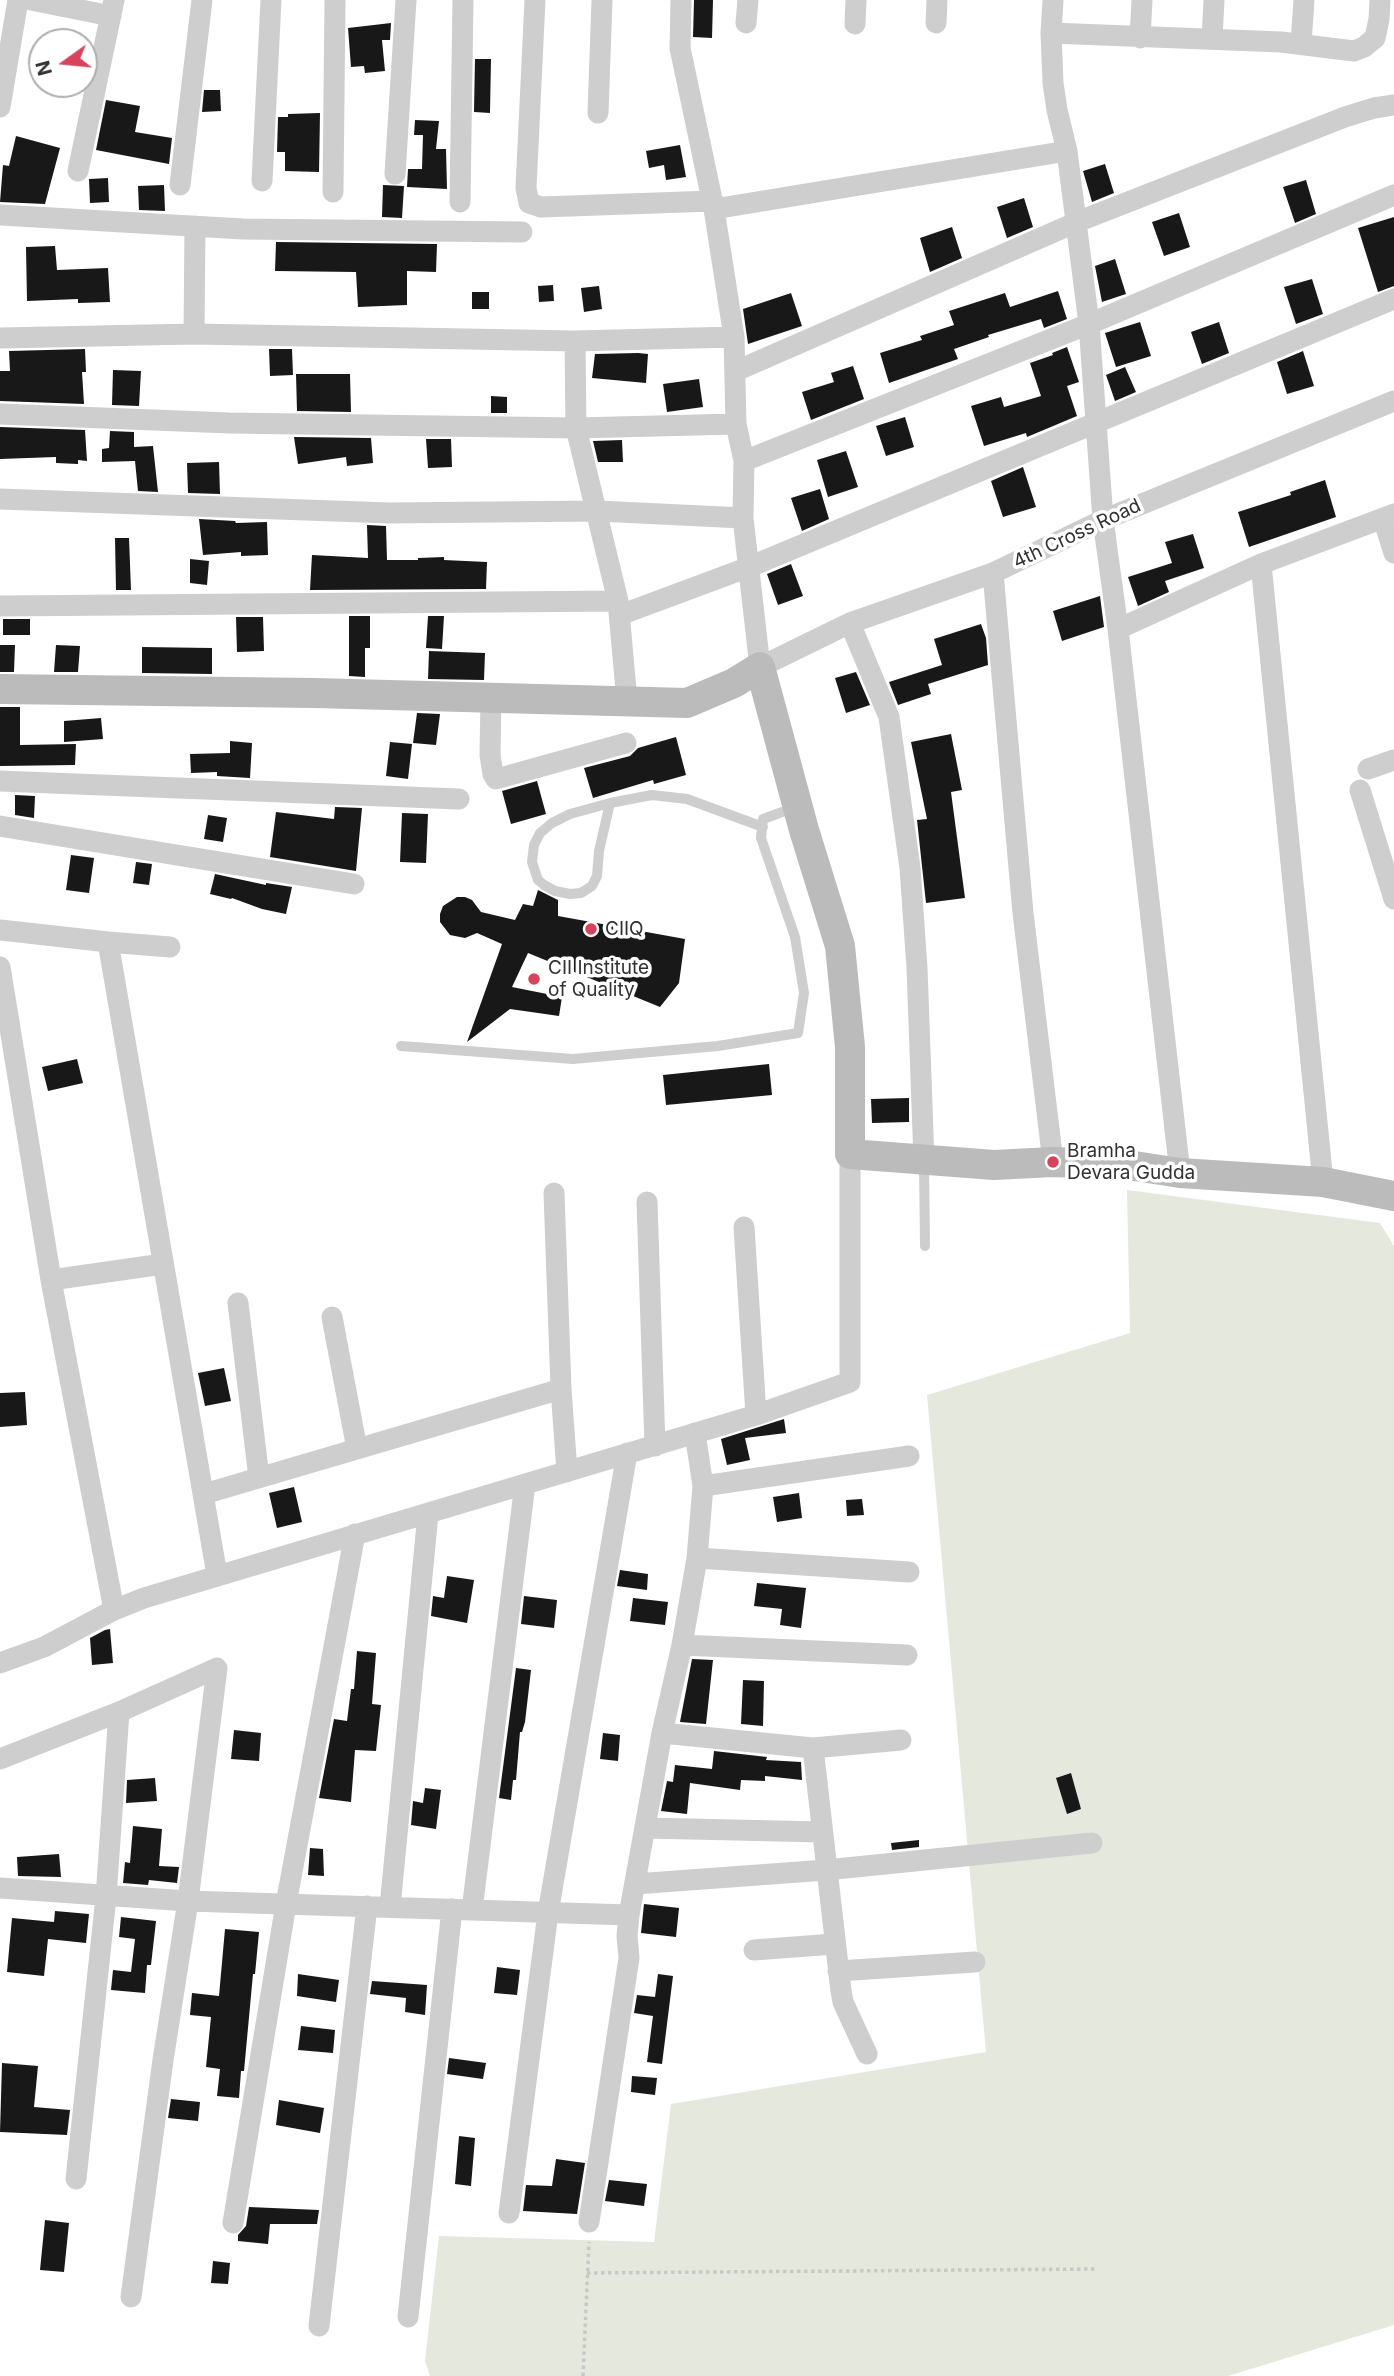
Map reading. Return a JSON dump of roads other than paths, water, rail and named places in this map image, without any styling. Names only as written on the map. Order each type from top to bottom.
[{"type":"street","points":[[0,107],[18,0]]},
{"type":"street","points":[[31,0],[113,8],[78,171]]},
{"type":"street","points":[[180,185],[202,0]]},
{"type":"street","points":[[262,181],[271,0]]},
{"type":"street","points":[[332,192],[335,0]]},
{"type":"street","points":[[395,174],[406,0]]},
{"type":"street","points":[[460,202],[463,0]]},
{"type":"street","points":[[535,0],[526,188],[529,203],[541,207],[713,205],[1067,151]]},
{"type":"street","points":[[597,113],[602,0]]},
{"type":"street","points":[[0,1663],[44,1647],[114,1610],[217,1575],[655,1446],[850,1382],[850,1047],[840,946],[760,667],[743,518],[744,461],[736,424],[734,337],[713,205],[680,48],[681,0]]},
{"type":"street","points":[[746,23],[748,0]]},
{"type":"street","points":[[855,24],[856,0]]},
{"type":"street","points":[[936,23],[937,0]]},
{"type":"street","points":[[1053,0],[1051,33],[1055,97],[1067,151],[1090,324],[1103,520],[1118,629],[1180,1173]]},
{"type":"street","points":[[1140,38],[1142,0]]},
{"type":"street","points":[[1212,39],[1214,0]]},
{"type":"street","points":[[1301,44],[1304,0]]},
{"type":"street","points":[[1051,33],[1301,44],[1354,51],[1375,38],[1380,0]]},
{"type":"street","points":[[1385,0],[1394,1]]},
{"type":"street","points":[[736,371],[1077,222],[1345,117],[1394,105]]},
{"type":"street","points":[[744,461],[1090,324],[1394,195]]},
{"type":"street","points":[[0,215],[243,229],[522,232]]},
{"type":"street","points":[[194,334],[195,226]]},
{"type":"street","points":[[0,606],[619,608],[749,568],[1394,299]]},
{"type":"street","points":[[0,338],[194,334],[575,341],[734,337]]},
{"type":"street","points":[[575,341],[576,428],[598,511],[619,608],[627,701]]},
{"type":"street","name":"4th Cross Road","points":[[760,667],[850,623],[993,573],[1103,520],[1394,401]]},
{"type":"street","points":[[0,415],[230,423],[576,428],[736,424]]},
{"type":"street","points":[[0,499],[389,513],[598,511],[743,518]]},
{"type":"street","points":[[1118,629],[1261,564],[1389,516],[1394,554]]},
{"type":"street","points":[[1261,564],[1323,1182]]},
{"type":"street","points":[[993,573],[1023,913],[1054,1162]]},
{"type":"street","points":[[850,623],[889,717],[910,868],[918,968],[923,1160]]},
{"type":"street","points":[[0,689],[314,693],[687,703],[734,683],[760,667]]},
{"type":"street","points":[[491,698],[490,755],[496,779],[626,743]]},
{"type":"street","points":[[1368,769],[1394,760]]},
{"type":"street","points":[[0,781],[459,800]]},
{"type":"street","points":[[1360,790],[1394,899]]},
{"type":"street","points":[[0,826],[354,884]]},
{"type":"street","points":[[0,930],[170,947]]},
{"type":"street","points":[[108,942],[217,1575]]},
{"type":"street","points":[[0,967],[51,1280],[114,1610]]},
{"type":"street","points":[[850,1154],[994,1165],[1054,1162],[1128,1165],[1180,1173],[1323,1182],[1394,1196]]},
{"type":"street","points":[[554,1193],[561,1389],[567,1472]]},
{"type":"street","points":[[647,1202],[655,1446]]},
{"type":"street","points":[[744,1227],[756,1415]]},
{"type":"street","points":[[51,1280],[163,1264]]},
{"type":"street","points":[[238,1303],[260,1478]]},
{"type":"street","points":[[332,1318],[357,1449]]},
{"type":"street","points":[[204,1494],[561,1389]]},
{"type":"street","points":[[589,2222],[629,1958],[629,1915],[697,1558],[703,1486],[695,1433]]},
{"type":"street","points":[[509,2213],[548,1913],[626,1453]]},
{"type":"street","points":[[703,1486],[909,1456]]},
{"type":"street","points":[[408,2317],[462,1910],[525,1484]]},
{"type":"street","points":[[390,1907],[428,1514]]},
{"type":"street","points":[[233,2223],[286,1904],[355,1534]]},
{"type":"street","points":[[697,1558],[909,1572]]},
{"type":"street","points":[[682,1645],[907,1655]]},
{"type":"street","points":[[0,1759],[119,1712],[217,1668],[188,1901],[161,2073],[131,2297]]},
{"type":"street","points":[[76,2179],[106,1896],[119,1712]]},
{"type":"street","points":[[662,1733],[813,1748],[901,1740]]},
{"type":"street","points":[[813,1748],[834,1944],[843,2002],[867,2054]]},
{"type":"street","points":[[646,1828],[821,1832]]},
{"type":"street","points":[[635,1884],[826,1870],[1092,1843]]},
{"type":"street","points":[[0,1888],[188,1901],[629,1915]]},
{"type":"street","points":[[319,2326],[367,1906]]},
{"type":"street","points":[[754,1950],[834,1944]]},
{"type":"street","points":[[838,1971],[975,1962]]},
{"type":"lane","points":[[610,803],[599,850],[597,876],[592,886],[581,893],[570,894],[555,891],[538,880],[532,862],[534,845],[540,833],[570,814],[610,803],[652,795],[687,799],[763,827]]},
{"type":"lane","points":[[401,1046],[573,1059],[718,1046],[798,1033],[804,993],[795,937],[761,838],[763,819],[798,806]]},
{"type":"lane","points":[[923,1160],[925,1246]]},
{"type":"place","name":"CIIQ","points":[[591,929]]},
{"type":"place","name":"CII Institute of Quality","points":[[534,979]]},
{"type":"place","name":"Bramha Devara Gudda","points":[[1053,1162]]}]
